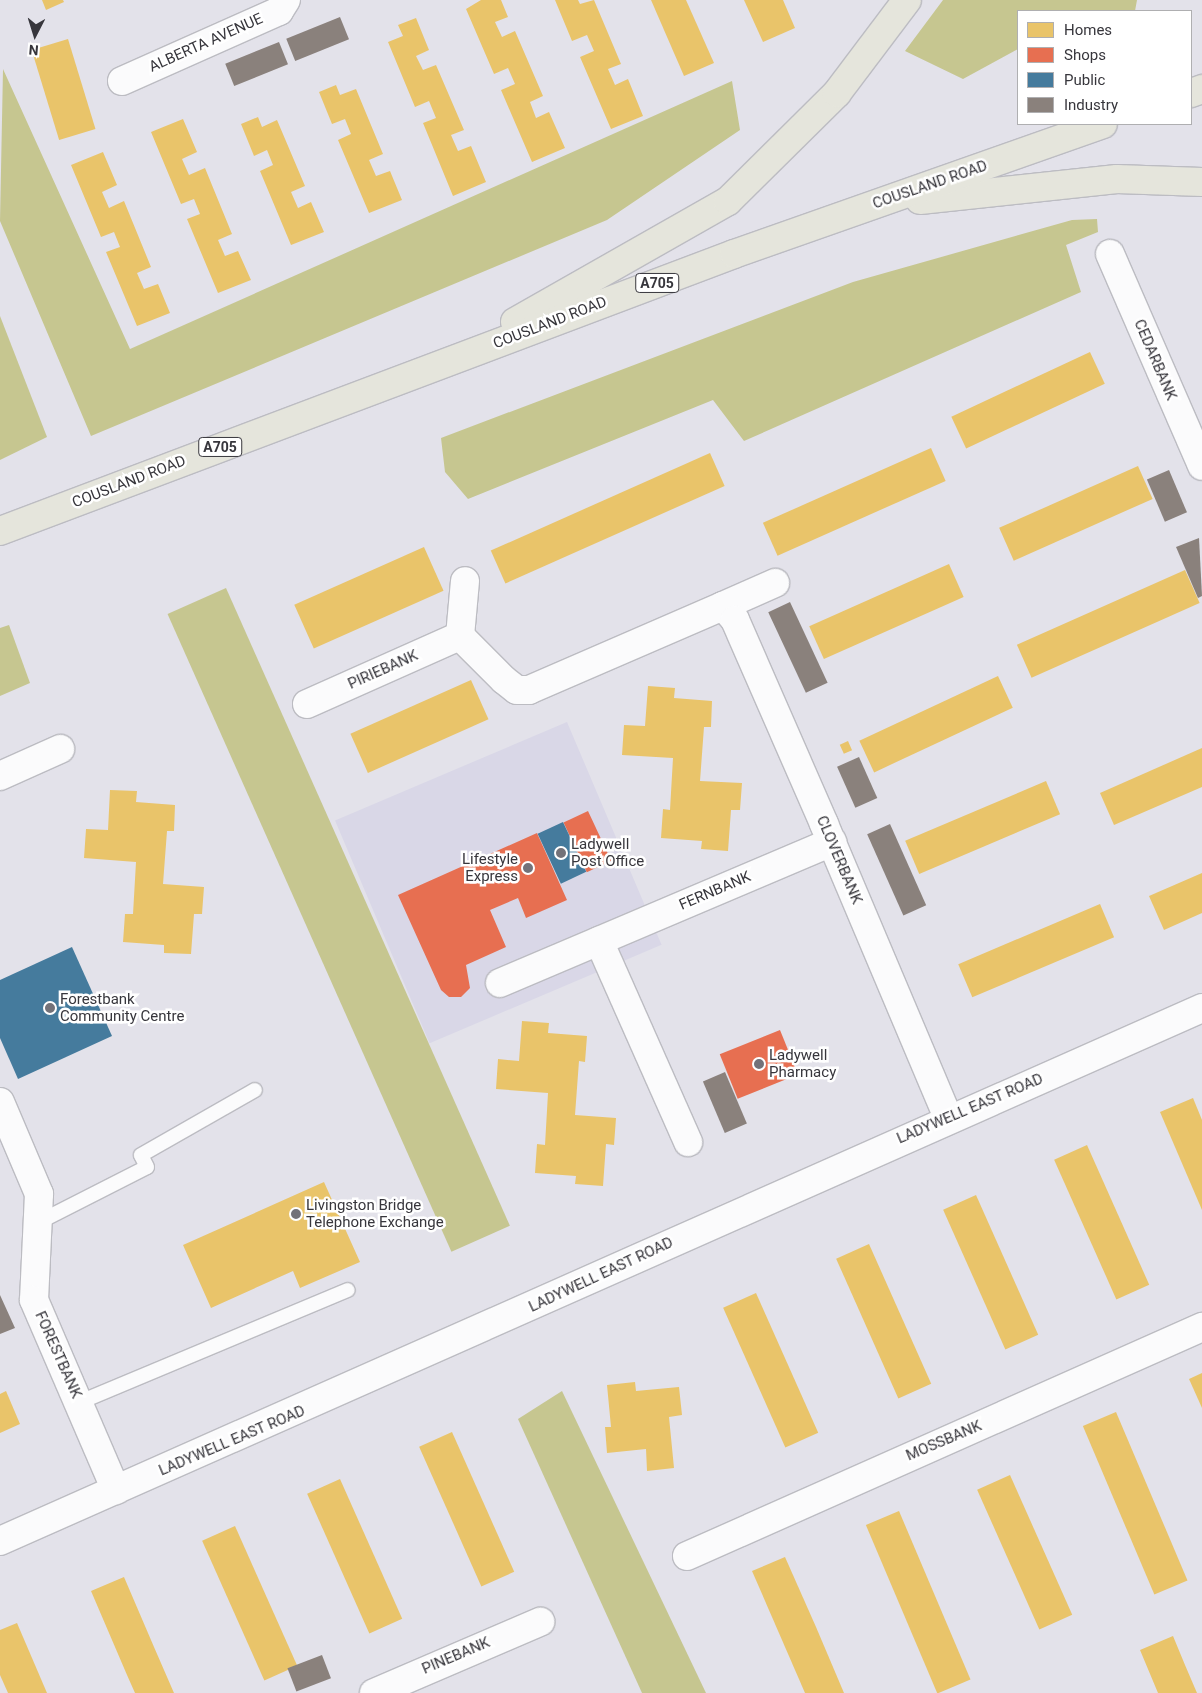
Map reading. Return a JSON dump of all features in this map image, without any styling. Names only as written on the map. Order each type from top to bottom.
[{"type":"main road","points":[[440,364],[728,201],[837,93],[907,0]]},
{"type":"main road","name":"COUSLAND ROAD","points":[[0,531],[440,364],[874,204],[1100,125]]},
{"type":"main road","points":[[874,204],[1117,179],[1202,182]]},
{"type":"street","name":"ALBERTA AVENUE","points":[[122,81],[279,11],[286,0]]},
{"type":"street","name":"CEDARBANK","points":[[1110,254],[1202,466]]},
{"type":"street","points":[[465,581],[460,636],[517,690],[542,687],[776,583]]},
{"type":"street","name":"CLOVERBANK","points":[[723,606],[734,620],[832,842],[948,1118]]},
{"type":"street","name":"PIRIEBANK","points":[[307,704],[460,636]]},
{"type":"street","points":[[0,776],[60,749]]},
{"type":"street","name":"FERNBANK","points":[[500,984],[832,842]]},
{"type":"street","points":[[599,941],[688,1142]]},
{"type":"street","name":"LADYWELL EAST ROAD","points":[[0,1542],[116,1490],[311,1407],[948,1118],[1202,1008]]},
{"type":"street","name":"FORESTBANK","points":[[0,1102],[39,1194],[34,1300],[80,1402],[116,1490]]},
{"type":"street","name":"MOSSBANK","points":[[687,1556],[1202,1327]]},
{"type":"street","name":"PINEBANK","points":[[374,1693],[540,1622]]},
{"type":"lane","points":[[37,1223],[147,1167],[141,1155],[255,1090]]},
{"type":"lane","points":[[80,1402],[348,1290]]},
{"type":"shaded area","points":[[567,722],[662,945],[430,1043],[335,820]]},
{"type":"green space","points":[[943,0],[1137,0],[1135,10],[1017,10],[1017,50],[963,79],[905,51]]},
{"type":"green space","points":[[3,69],[130,349],[732,81],[740,130],[607,220],[91,436],[0,221]]},
{"type":"green space","points":[[1097,219],[1098,232],[1066,245],[1081,292],[744,441],[713,400],[468,499],[445,472],[441,438],[853,282],[1072,220]]},
{"type":"green space","points":[[0,316],[47,437],[0,460]]},
{"type":"green space","points":[[226,588],[510,1226],[451,1252],[168,614]]},
{"type":"green space","points":[[9,625],[30,683],[0,696],[0,628]]},
{"type":"green space","points":[[562,1391],[706,1693],[642,1693],[518,1419]]},
{"type":"building: Homes","points":[[42,0],[63,0],[64,2],[46,10]]},
{"type":"building: Homes","points":[[481,0],[501,0],[508,17],[495,22],[502,37],[515,31],[543,96],[530,102],[536,118],[549,112],[565,148],[532,162],[501,90],[515,84],[508,68],[494,74],[466,9]]},
{"type":"building: Homes","points":[[555,0],[578,0],[580,4],[594,0],[621,64],[608,69],[615,85],[628,79],[643,116],[611,129],[580,57],[594,51],[587,35],[572,41]]},
{"type":"building: Homes","points":[[651,0],[686,0],[714,63],[684,76]]},
{"type":"building: Homes","points":[[744,0],[783,0],[795,28],[763,42]]},
{"type":"building: Homes","points":[[416,18],[429,50],[416,56],[423,70],[436,65],[464,130],[451,135],[458,151],[471,146],[486,182],[453,196],[423,123],[436,118],[429,101],[415,107],[388,42],[403,36],[398,25]]},
{"type":"building: Homes","points":[[68,39],[95,129],[59,140],[32,50]]},
{"type":"building: Homes","points":[[336,85],[340,95],[356,89],[383,154],[369,160],[376,176],[390,171],[402,200],[369,213],[338,140],[351,134],[345,119],[332,124],[319,92]]},
{"type":"building: Homes","points":[[258,117],[262,127],[277,120],[305,186],[291,192],[298,208],[311,202],[324,232],[291,245],[260,171],[273,165],[267,150],[254,156],[241,124]]},
{"type":"building: Homes","points":[[183,119],[197,152],[182,159],[189,175],[205,168],[232,234],[218,240],[225,256],[238,251],[251,280],[218,293],[187,219],[200,214],[194,199],[181,204],[151,132]]},
{"type":"building: Homes","points":[[103,152],[117,185],[102,192],[109,208],[124,201],[151,267],[137,273],[144,289],[158,284],[170,313],[137,326],[106,252],[120,247],[114,232],[101,237],[71,165]]},
{"type":"building: Homes","points":[[1090,352],[1105,384],[966,448],[951,417]]},
{"type":"building: Homes","points":[[931,448],[946,481],[778,556],[763,523]]},
{"type":"building: Homes","points":[[710,453],[725,486],[505,584],[491,551]]},
{"type":"building: Homes","points":[[1138,466],[1153,499],[1014,561],[999,528]]},
{"type":"building: Homes","points":[[424,547],[444,591],[314,649],[294,605]]},
{"type":"building: Homes","points":[[949,564],[964,597],[824,659],[809,626]]},
{"type":"building: Homes","points":[[1185,570],[1200,603],[1032,678],[1017,645]]},
{"type":"building: Homes","points":[[998,676],[1013,708],[874,772],[859,741]]},
{"type":"building: Homes","points":[[471,680],[488,719],[368,773],[350,734]]},
{"type":"building: Homes","points":[[648,686],[675,688],[674,698],[712,701],[711,727],[704,727],[700,781],[742,783],[740,810],[731,810],[728,851],[701,849],[702,841],[661,838],[663,809],[670,810],[673,758],[622,755],[624,725],[645,726]]},
{"type":"building: Homes","points":[[848,741],[852,750],[844,754],[840,745]]},
{"type":"building: Homes","points":[[1202,748],[1202,787],[1114,825],[1100,793]]},
{"type":"building: Homes","points":[[1046,781],[1060,814],[919,874],[905,841]]},
{"type":"building: Homes","points":[[110,790],[137,791],[136,802],[175,805],[174,831],[167,831],[163,884],[204,887],[202,914],[194,914],[191,954],[164,953],[164,945],[123,942],[125,914],[133,914],[136,862],[84,858],[86,829],[108,830]]},
{"type":"building: Homes","points":[[1202,873],[1202,913],[1164,930],[1149,896]]},
{"type":"building: Homes","points":[[1100,904],[1114,937],[972,997],[958,964]]},
{"type":"building: Homes","points":[[522,1021],[549,1023],[548,1033],[587,1036],[585,1062],[579,1061],[575,1115],[616,1118],[614,1145],[606,1144],[603,1186],[575,1184],[576,1176],[535,1173],[537,1144],[545,1145],[548,1093],[496,1089],[498,1059],[519,1061]]},
{"type":"building: Homes","points":[[1193,1098],[1202,1120],[1202,1210],[1160,1112]]},
{"type":"building: Homes","points":[[1087,1145],[1149,1285],[1116,1299],[1054,1160]]},
{"type":"building: Homes","name":"Livingston Bridge Telephone Exchange","points":[[324,1182],[360,1262],[300,1288],[293,1271],[211,1308],[183,1245]]},
{"type":"building: Homes","points":[[976,1195],[1038,1335],[1005,1349],[943,1210]]},
{"type":"building: Homes","points":[[869,1244],[931,1384],[898,1398],[836,1259]]},
{"type":"building: Homes","points":[[756,1293],[818,1433],[785,1447],[723,1308]]},
{"type":"building: Homes","points":[[1202,1373],[1202,1408],[1189,1379]]},
{"type":"building: Homes","points":[[635,1382],[636,1391],[679,1387],[682,1415],[669,1417],[674,1468],[647,1471],[646,1449],[607,1453],[605,1427],[611,1427],[607,1385]]},
{"type":"building: Homes","points":[[6,1391],[20,1424],[0,1433],[0,1394]]},
{"type":"building: Homes","points":[[1116,1412],[1188,1580],[1154,1595],[1083,1426]]},
{"type":"building: Homes","points":[[452,1432],[514,1572],[481,1586],[419,1447]]},
{"type":"building: Homes","points":[[1010,1475],[1072,1615],[1039,1629],[977,1490]]},
{"type":"building: Homes","points":[[340,1479],[402,1619],[369,1633],[307,1494]]},
{"type":"building: Homes","points":[[899,1511],[971,1679],[937,1693],[866,1525]]},
{"type":"building: Homes","points":[[235,1526],[297,1666],[264,1680],[202,1541]]},
{"type":"building: Homes","points":[[785,1557],[844,1693],[805,1693],[752,1571]]},
{"type":"building: Homes","points":[[124,1577],[174,1693],[135,1693],[127,1675],[91,1591]]},
{"type":"building: Homes","points":[[17,1623],[47,1693],[8,1693],[0,1675],[0,1630]]},
{"type":"building: Homes","points":[[1173,1636],[1197,1693],[1158,1693],[1140,1650]]},
{"type":"building: Shops","points":[[588,811],[611,861],[587,872],[564,822]]},
{"type":"building: Shops","points":[[537,833],[567,900],[526,918],[518,898],[490,910],[506,947],[466,965],[470,988],[461,997],[449,997],[441,990],[398,895]]},
{"type":"building: Shops","name":"Ladywell Pharmacy","points":[[780,1030],[798,1075],[738,1099],[720,1054]]},
{"type":"building: Public","name":"Ladywell Post Office","points":[[563,822],[586,872],[561,884],[538,834]]},
{"type":"building: Public","name":"Forestbank Community Centre","points":[[72,947],[112,1036],[18,1079],[0,1038],[0,980]]},
{"type":"building: Industry","points":[[340,17],[349,39],[295,61],[286,39]]},
{"type":"building: Industry","points":[[279,42],[288,64],[234,86],[225,64]]},
{"type":"building: Industry","points":[[1169,470],[1187,512],[1165,522],[1147,479]]},
{"type":"building: Industry","points":[[1199,538],[1202,596],[1198,598],[1176,547]]},
{"type":"building: Industry","points":[[790,602],[828,683],[806,693],[768,612]]},
{"type":"building: Industry","points":[[859,757],[877,798],[855,808],[837,767]]},
{"type":"building: Industry","points":[[890,824],[926,905],[903,915],[867,834]]},
{"type":"building: Industry","points":[[725,1072],[747,1124],[725,1133],[703,1081]]},
{"type":"building: Industry","points":[[0,1295],[15,1328],[0,1334]]},
{"type":"building: Industry","points":[[322,1655],[331,1678],[296,1692],[287,1668]]},
{"type":"place","name":"Ladywell Post Office","points":[[561,853]]},
{"type":"place","name":"Lifestyle Express","points":[[528,868]]},
{"type":"place","name":"Forestbank Community Centre","points":[[50,1008]]},
{"type":"place","name":"Ladywell Pharmacy","points":[[759,1064]]},
{"type":"place","name":"Livingston Bridge Telephone Exchange","points":[[296,1214]]}]
